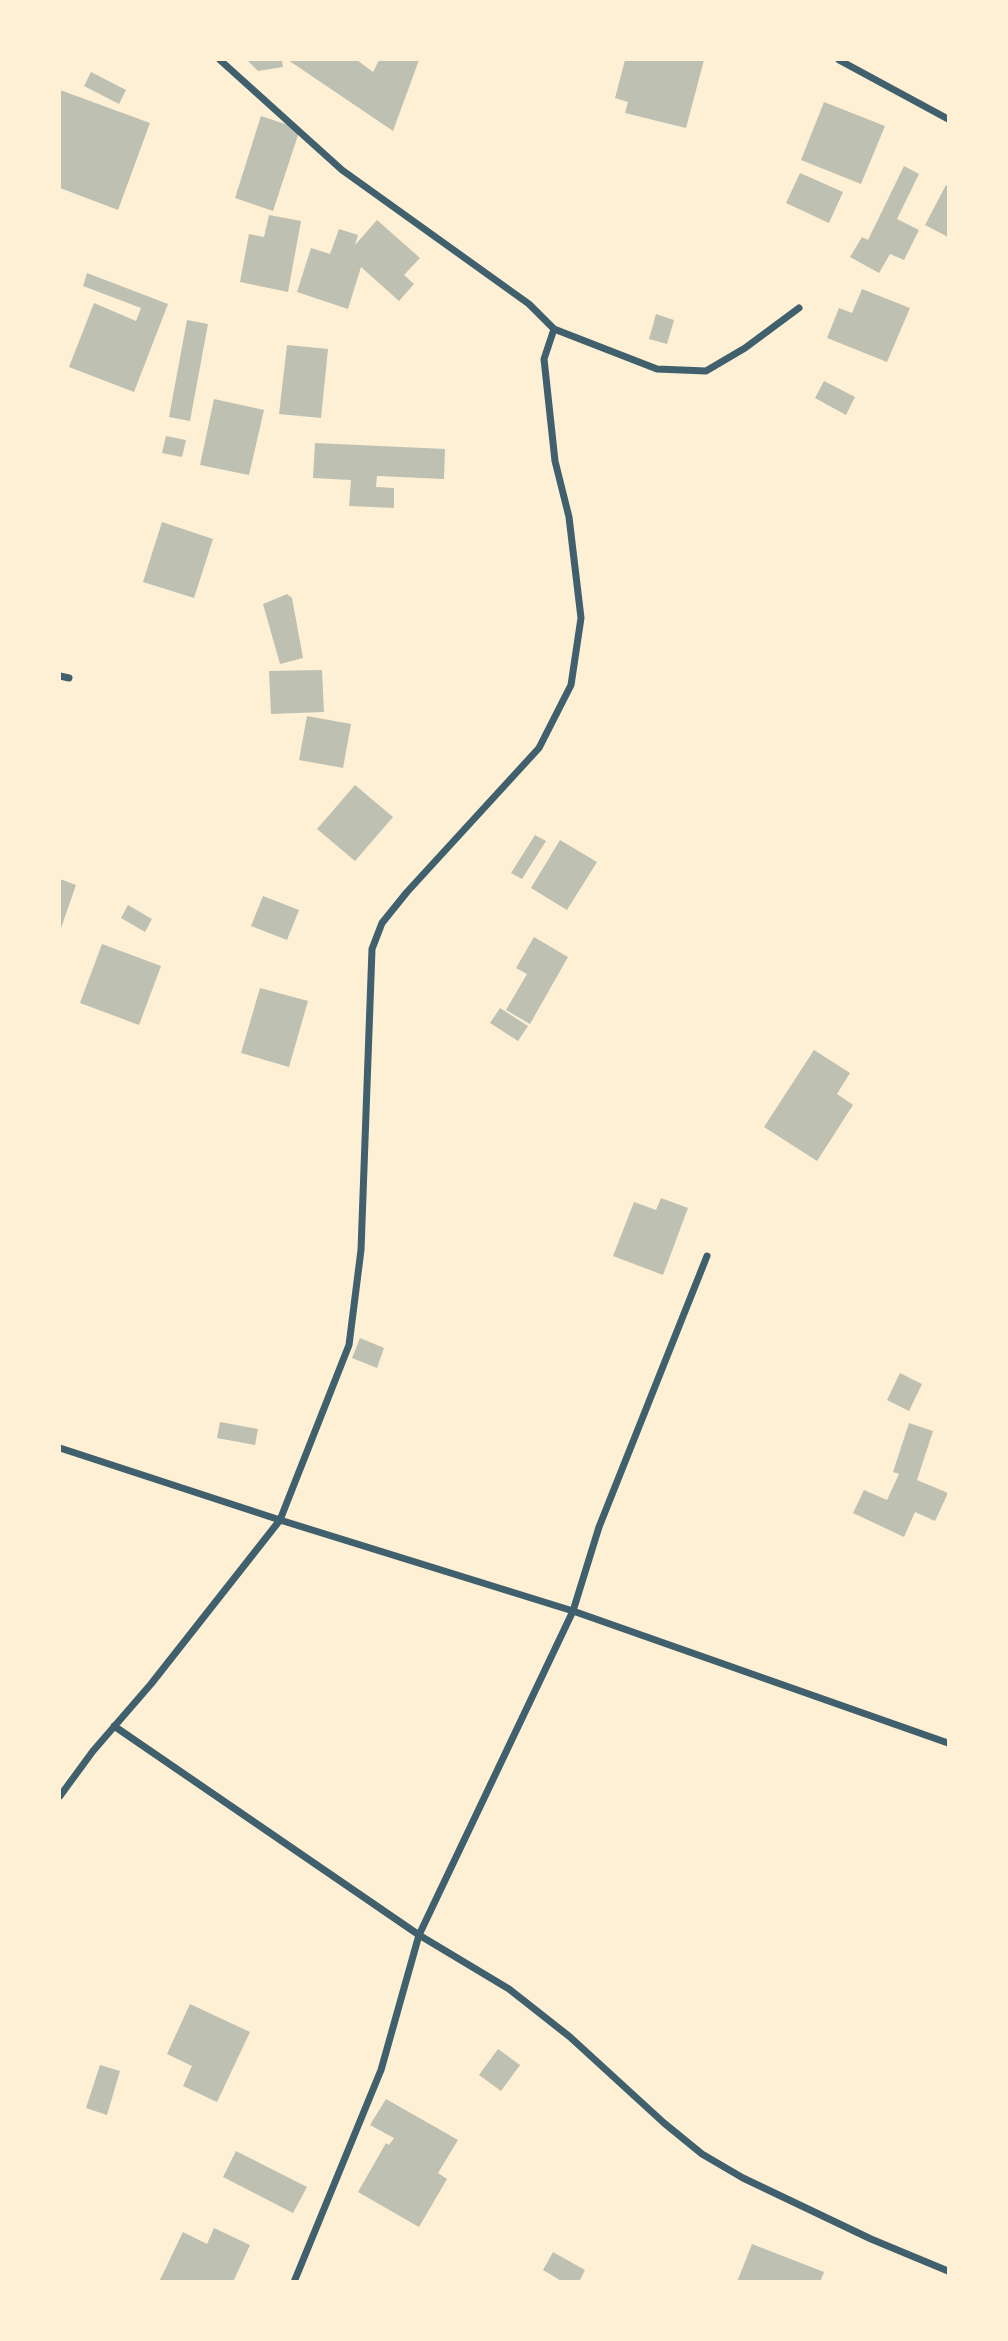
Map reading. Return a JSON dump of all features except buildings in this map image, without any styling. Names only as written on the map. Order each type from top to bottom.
[{"type":"street","points":[[220,60],[342,170],[528,304],[554,329],[657,369],[706,372],[745,348],[799,308]]},
{"type":"street","points":[[839,60],[948,119]]},
{"type":"street","points":[[60,1796],[93,1751],[150,1684],[280,1520],[349,1345],[361,1250],[372,949],[382,923],[390,913],[539,748],[571,685],[581,618],[569,517],[555,461],[544,359],[554,329]]},
{"type":"street","points":[[60,676],[69,678]]},
{"type":"street","points":[[294,2281],[381,2070],[419,1935],[573,1611],[599,1527],[707,1256]]},
{"type":"street","points":[[60,1448],[573,1611],[948,1743]]},
{"type":"street","points":[[114,1726],[419,1935],[509,1989],[543,2014],[702,2154],[743,2178],[871,2239],[948,2271]]}]
